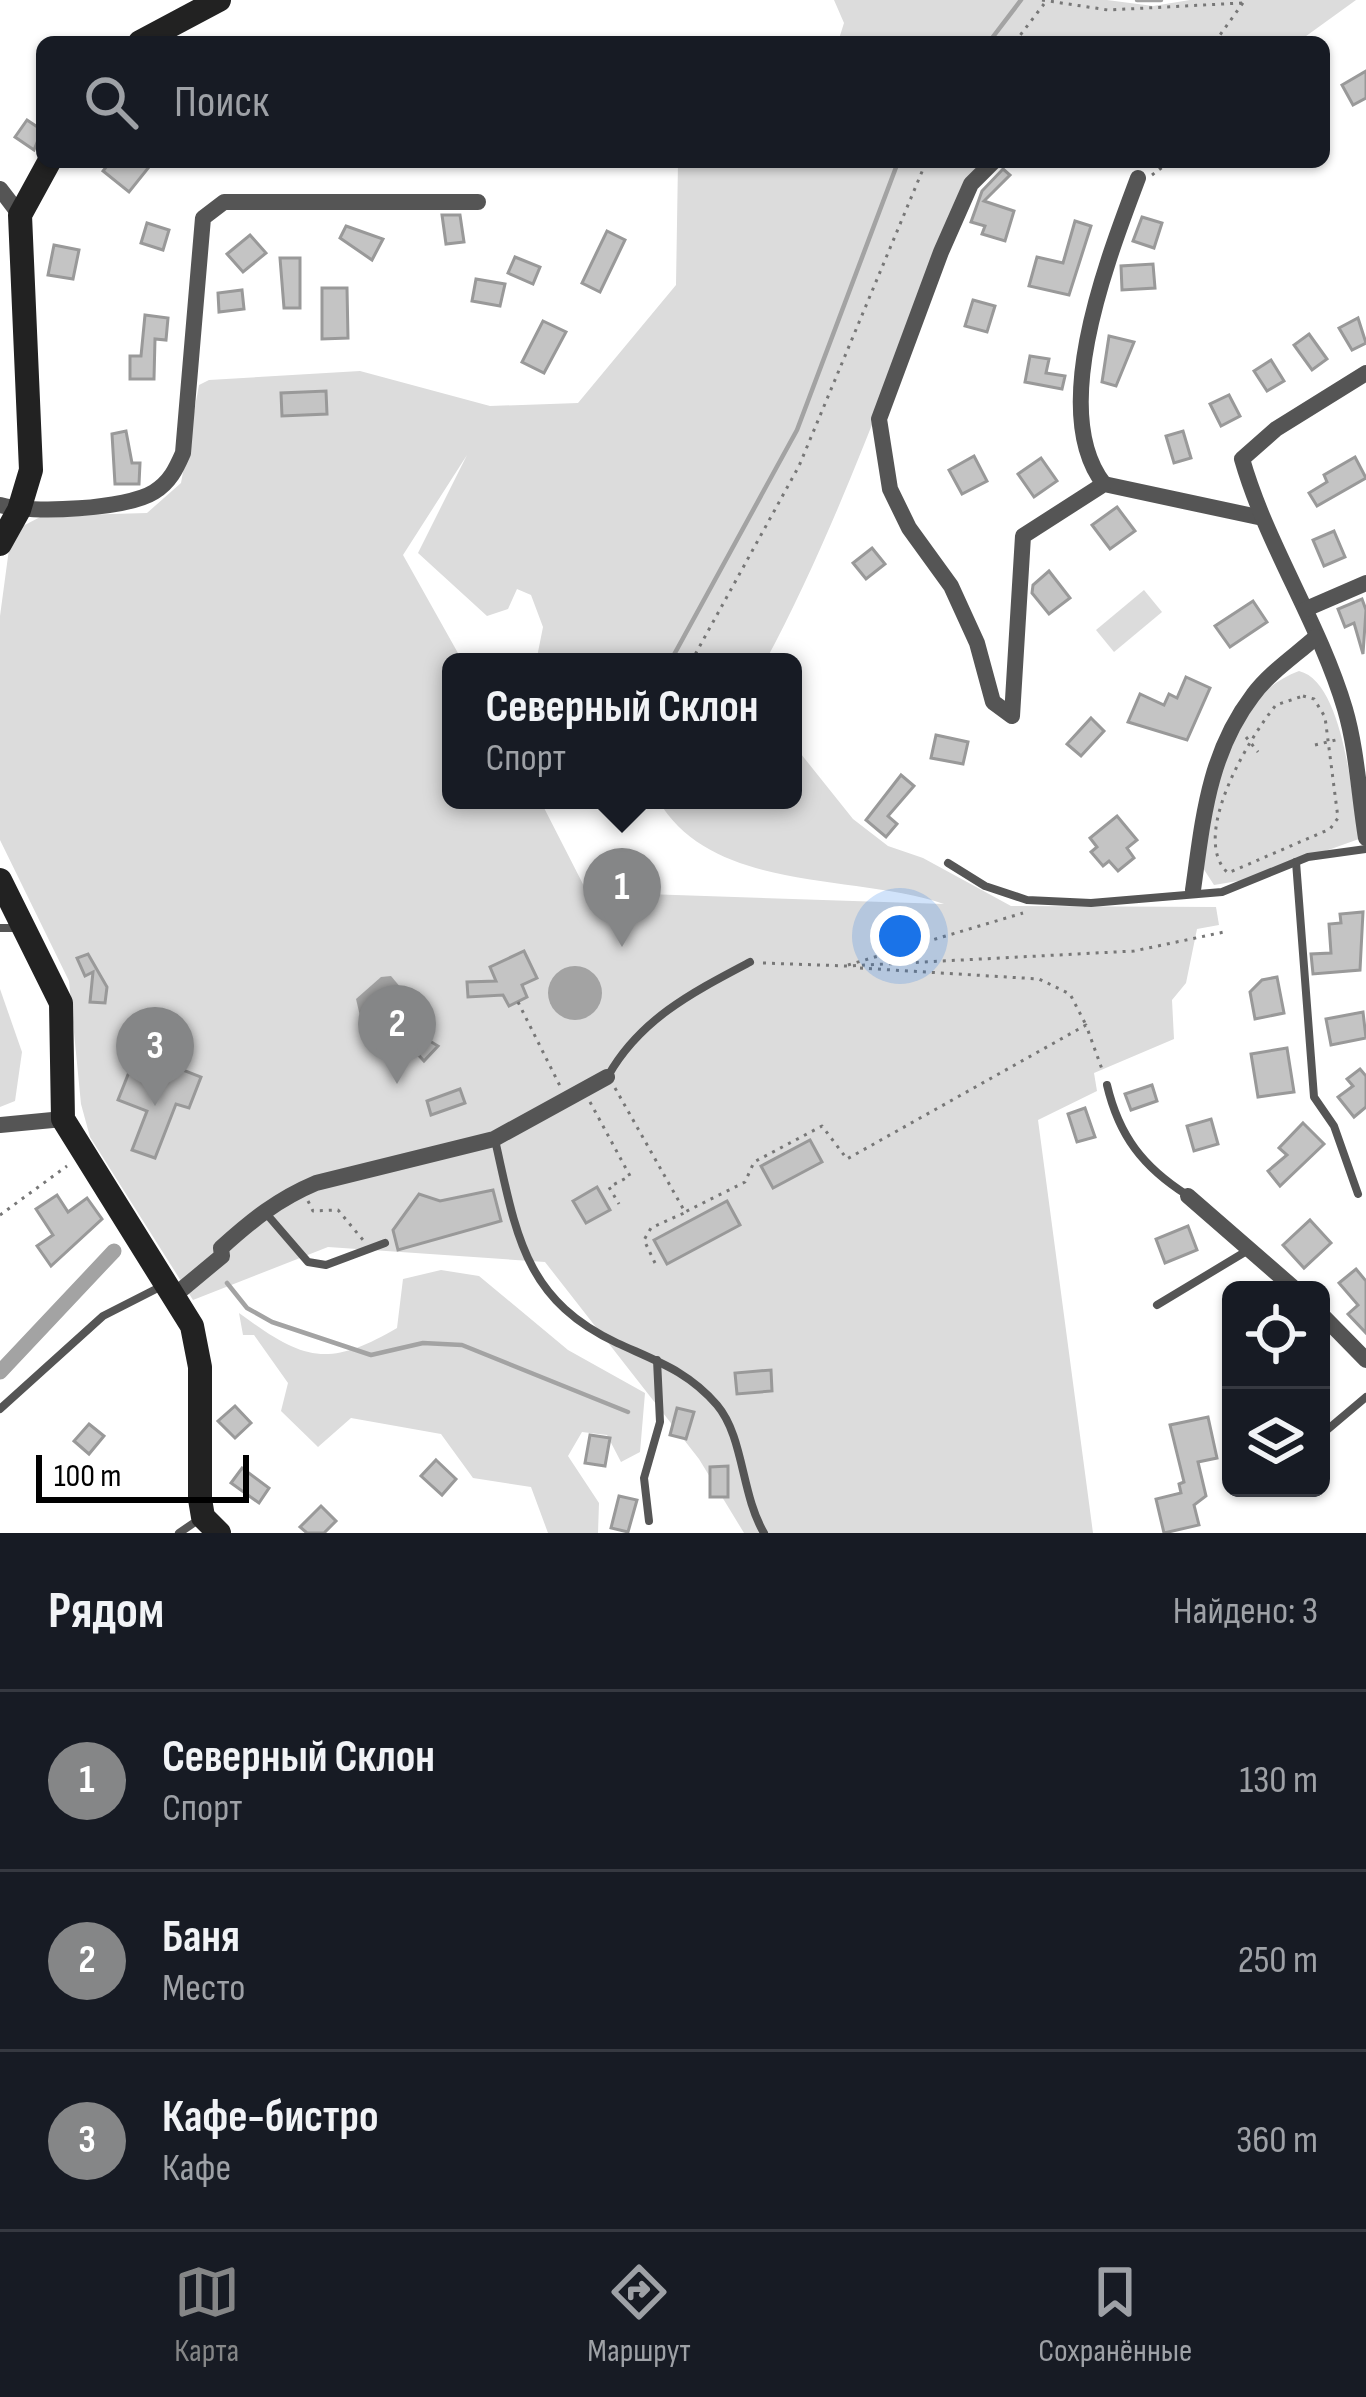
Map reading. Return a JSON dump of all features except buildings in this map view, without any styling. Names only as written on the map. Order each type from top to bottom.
[{"type":"street","points":[[151,36],[219,0]]},
{"type":"street","points":[[0,544],[10,507],[31,470],[20,215],[46,168]]},
{"type":"street","points":[[987,168],[971,184],[941,252],[879,419],[890,490],[909,528],[951,586],[977,643],[993,702],[1012,716],[1023,536],[1104,484],[1258,517]]},
{"type":"street","points":[[1104,484],[1084,445],[1081,376],[1113,248],[1138,178]]},
{"type":"street","points":[[0,189],[20,215]]},
{"type":"street","points":[[10,507],[130,502],[153,493],[173,476],[183,453],[203,218],[224,202],[478,202]]},
{"type":"street","points":[[1366,373],[1248,450],[1242,459],[1258,517],[1306,609],[1345,710],[1366,838]]},
{"type":"street","points":[[1306,609],[1366,583]]},
{"type":"street","points":[[1193,890],[1202,803],[1235,728],[1253,694],[1316,638]]},
{"type":"street","points":[[0,880],[61,1003],[63,1119],[192,1326],[200,1367],[211,1525]]},
{"type":"street","points":[[171,1290],[201,1278],[222,1256],[221,1248],[263,1209],[300,1190],[494,1139],[607,1077]]},
{"type":"street","points":[[0,1125],[63,1119]]},
{"type":"street","points":[[1188,1196],[1286,1281]]},
{"type":"street","points":[[1330,1324],[1366,1360]]},
{"type":"lane","points":[[948,862],[985,886],[1051,902],[1155,900],[1193,890],[1222,892],[1296,862],[1366,849]]},
{"type":"lane","points":[[1296,862],[1313,1097],[1334,1126],[1358,1194]]},
{"type":"lane","points":[[0,928],[26,928]]},
{"type":"lane","points":[[607,1077],[624,1047],[653,1018],[750,962]]},
{"type":"lane","points":[[1107,1085],[1126,1139],[1141,1161],[1188,1196]]},
{"type":"lane","points":[[494,1139],[533,1277],[566,1312],[612,1341],[688,1377],[720,1408],[736,1444],[748,1506],[764,1533]]},
{"type":"lane","points":[[263,1209],[308,1262],[326,1265],[385,1244]]},
{"type":"lane","points":[[1157,1305],[1252,1249]]},
{"type":"lane","points":[[0,1409],[103,1316],[171,1290]]},
{"type":"lane","points":[[649,1521],[644,1478],[660,1421],[657,1360]]},
{"type":"lane","points":[[1330,1427],[1366,1397]]},
{"type":"lane","points":[[179,1533],[211,1525]]},
{"type":"path","points":[[1019,36],[1043,1],[1108,10],[1244,2]]},
{"type":"path","points":[[1218,36],[1244,2]]},
{"type":"path","points":[[697,653],[799,466],[923,168]]},
{"type":"path","points":[[1138,178],[1165,168]]},
{"type":"path","points":[[1303,696],[1322,709],[1328,741],[1335,824],[1228,873],[1219,862],[1215,843],[1218,810],[1276,705],[1303,696]]},
{"type":"path","points":[[1235,728],[1258,752]]},
{"type":"path","points":[[1315,745],[1350,739]]},
{"type":"path","points":[[847,966],[1051,902]]},
{"type":"path","points":[[847,966],[1134,951],[1224,932]]},
{"type":"path","points":[[750,962],[1040,979],[1070,994],[1107,1085]]},
{"type":"path","points":[[518,1002],[630,1176],[609,1187],[619,1204]]},
{"type":"path","points":[[656,1263],[644,1240],[652,1228],[745,1182],[754,1162],[822,1126],[848,1159],[1086,1025]]},
{"type":"path","points":[[607,1077],[685,1212]]},
{"type":"path","points":[[0,1215],[82,1154]]},
{"type":"path","points":[[300,1190],[313,1210],[338,1210],[370,1249]]},
{"type":"shaded area","points":[[834,0],[1107,0],[1153,6],[1190,0],[1356,0],[1306,36],[840,36],[844,23]]},
{"type":"shaded area","points":[[678,168],[975,168],[851,477],[770,653],[538,653],[543,627],[531,595],[517,589],[508,609],[487,616],[418,553],[467,455],[403,555],[458,653],[442,653],[442,809],[545,809],[587,892],[944,904],[749,866],[713,852],[682,830],[665,809],[802,809],[802,755],[853,819],[888,846],[923,858],[1011,906],[1216,907],[1219,925],[1197,929],[1186,983],[1172,1000],[1174,1039],[1094,1073],[1097,1091],[1038,1120],[1093,1533],[744,1533],[699,1459],[545,1262],[328,1247],[193,1300],[90,1137],[81,1104],[69,981],[0,840],[0,616],[9,549],[23,526],[42,516],[147,513],[181,483],[199,385],[209,380],[360,371],[490,406],[578,403],[676,285]]},
{"type":"shaded area","points":[[1144,590],[1162,612],[1114,652],[1096,630]]},
{"type":"shaded area","points":[[1299,671],[1314,680],[1336,718],[1359,839],[1244,880],[1214,885],[1203,868],[1226,754],[1253,704],[1273,685]]},
{"type":"shaded area","points":[[575,966],[594,974],[602,993],[594,1012],[575,1020],[556,1012],[548,993],[556,974]]},
{"type":"shaded area","points":[[391,976],[401,988],[373,1021],[360,1016],[356,999],[381,977]]},
{"type":"shaded area","points":[[0,989],[22,1052],[15,1101],[0,1107]]},
{"type":"shaded area","points":[[441,1270],[479,1276],[568,1350],[645,1393],[640,1452],[621,1462],[607,1435],[582,1432],[568,1456],[599,1503],[598,1533],[548,1533],[531,1487],[473,1478],[441,1434],[351,1418],[318,1447],[281,1411],[288,1383],[254,1335],[243,1335],[239,1313],[299,1349],[316,1354],[352,1350],[397,1328],[403,1279]]},
{"type":"waterway","points":[[994,36],[1021,0]]},
{"type":"waterway","points":[[1137,0],[1161,0]]},
{"type":"waterway","points":[[675,653],[797,430],[896,168]]},
{"type":"waterway","points":[[0,1372],[114,1251]]},
{"type":"waterway","points":[[227,1283],[247,1308],[272,1322],[371,1355],[423,1343],[462,1345],[628,1412]]},
{"type":"place","name":"Северный Склон","points":[[622,947]]},
{"type":"place","name":"Баня","points":[[397,1084]]},
{"type":"place","name":"Кафе-бистро","points":[[155,1106]]}]
